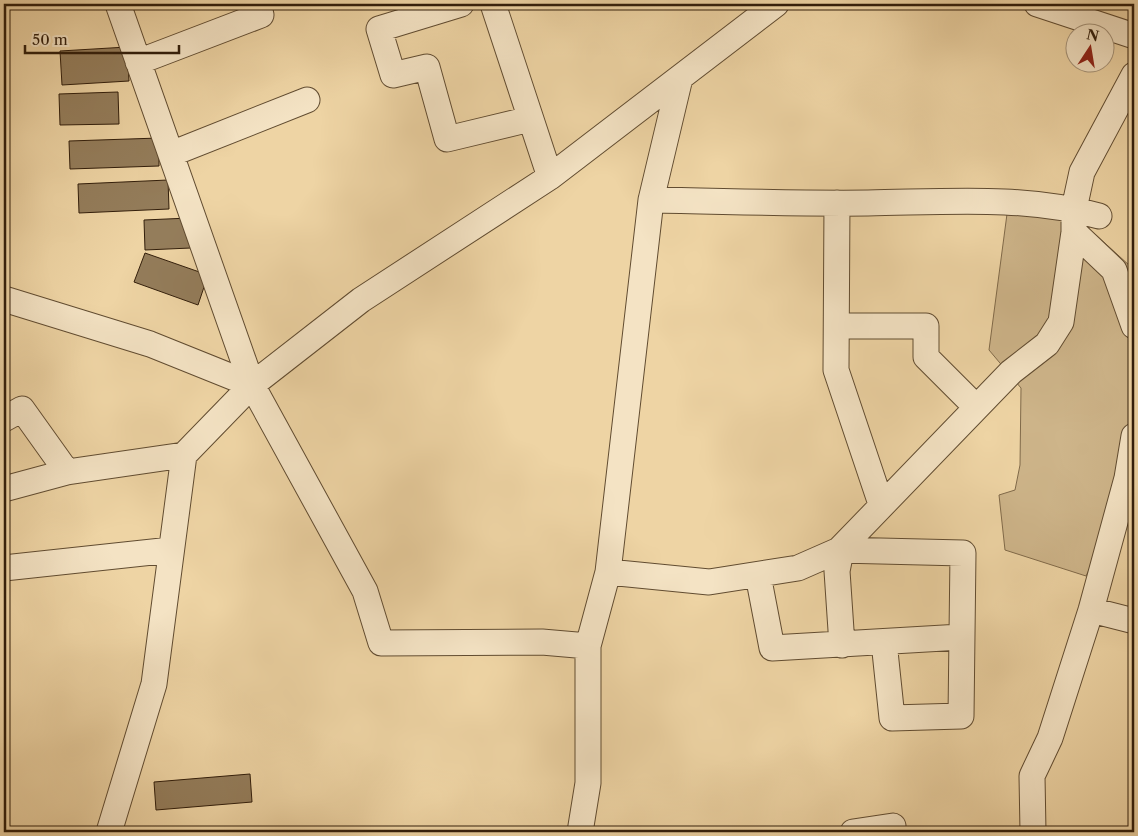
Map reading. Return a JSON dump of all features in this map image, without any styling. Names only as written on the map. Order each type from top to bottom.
[{"type":"street","points":[[118,4],[252,385],[365,591],[380,643],[542,642],[588,646]]},
{"type":"street","points":[[138,62],[261,15],[258,5],[262,4]]},
{"type":"street","points":[[461,4],[379,29],[393,75],[427,66],[447,139],[530,119]]},
{"type":"street","points":[[493,4],[550,177]]},
{"type":"street","points":[[109,832],[154,684],[184,455],[252,385],[361,300],[550,177],[680,78],[710,52],[776,4]]},
{"type":"street","points":[[1037,4],[1134,36]]},
{"type":"street","points":[[608,572],[709,582],[798,568],[839,550],[881,504],[1010,372],[1048,344],[1061,322],[1082,172],[1134,75]]},
{"type":"street","points":[[580,832],[588,783],[588,646],[608,572],[651,200],[680,78]]},
{"type":"street","points":[[171,154],[307,100]]},
{"type":"street","points":[[651,200],[837,203],[1009,202],[1074,220],[1099,216]]},
{"type":"street","points":[[837,203],[836,370],[881,504]]},
{"type":"street","points":[[1074,220],[1114,270],[1134,326]]},
{"type":"street","points":[[4,300],[150,344],[252,385]]},
{"type":"street","points":[[837,326],[926,326],[926,357],[976,407]]},
{"type":"street","points":[[4,419],[22,409],[67,472]]},
{"type":"street","points":[[1033,832],[1032,776],[1050,738],[1092,610],[1127,478],[1134,436]]},
{"type":"street","points":[[4,489],[67,472],[184,455]]},
{"type":"street","points":[[4,568],[172,550]]},
{"type":"street","points":[[839,550],[963,553],[961,716],[892,718],[884,642]]},
{"type":"street","points":[[839,550],[841,551],[837,571],[842,645]]},
{"type":"street","points":[[758,574],[772,648],[961,636]]},
{"type":"street","points":[[1092,610],[1134,621]]},
{"type":"street","points":[[853,832],[893,826],[893,832]]},
{"type":"shaded area","points":[[1007,214],[1066,218],[1096,235],[1130,266],[1134,279],[1134,373],[1128,438],[1086,576],[1005,550],[999,495],[1015,490],[1020,465],[1021,388],[989,350]]},
{"type":"building","points":[[127,47],[129,81],[62,85],[60,51]]},
{"type":"building","points":[[118,92],[119,124],[60,125],[59,94]]},
{"type":"building","points":[[159,138],[159,166],[70,169],[69,141]]},
{"type":"building","points":[[168,180],[169,209],[79,213],[78,184]]},
{"type":"building","points":[[189,218],[191,248],[145,250],[144,220]]},
{"type":"building","points":[[145,253],[208,275],[198,305],[134,282]]},
{"type":"building","points":[[250,774],[252,802],[156,810],[154,782]]}]
